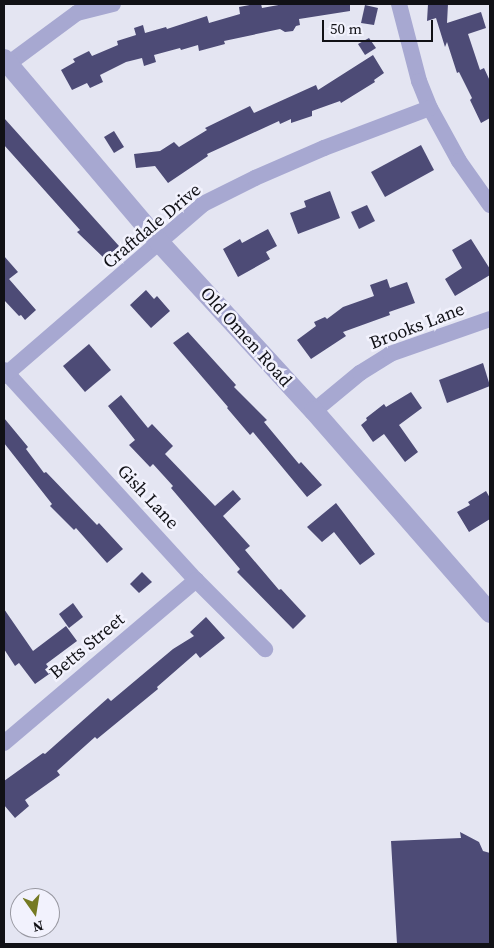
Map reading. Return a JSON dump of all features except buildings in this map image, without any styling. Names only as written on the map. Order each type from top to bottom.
[{"type":"street","points":[[6,62],[78,13],[113,4]]},
{"type":"street","points":[[399,4],[419,80],[430,108],[460,161],[490,205]]},
{"type":"street","name":"Old Omen Road","points":[[6,62],[159,242],[486,601]]},
{"type":"street","name":"Craftdale Drive","points":[[5,373],[203,204],[255,178],[324,148],[430,108]]},
{"type":"street","name":"Brooks Lane","points":[[314,412],[360,373],[390,354],[490,320]]},
{"type":"street","name":"Gish Lane","points":[[5,373],[196,580],[265,649]]},
{"type":"street","name":"Betts Street","points":[[4,743],[196,580]]}]
